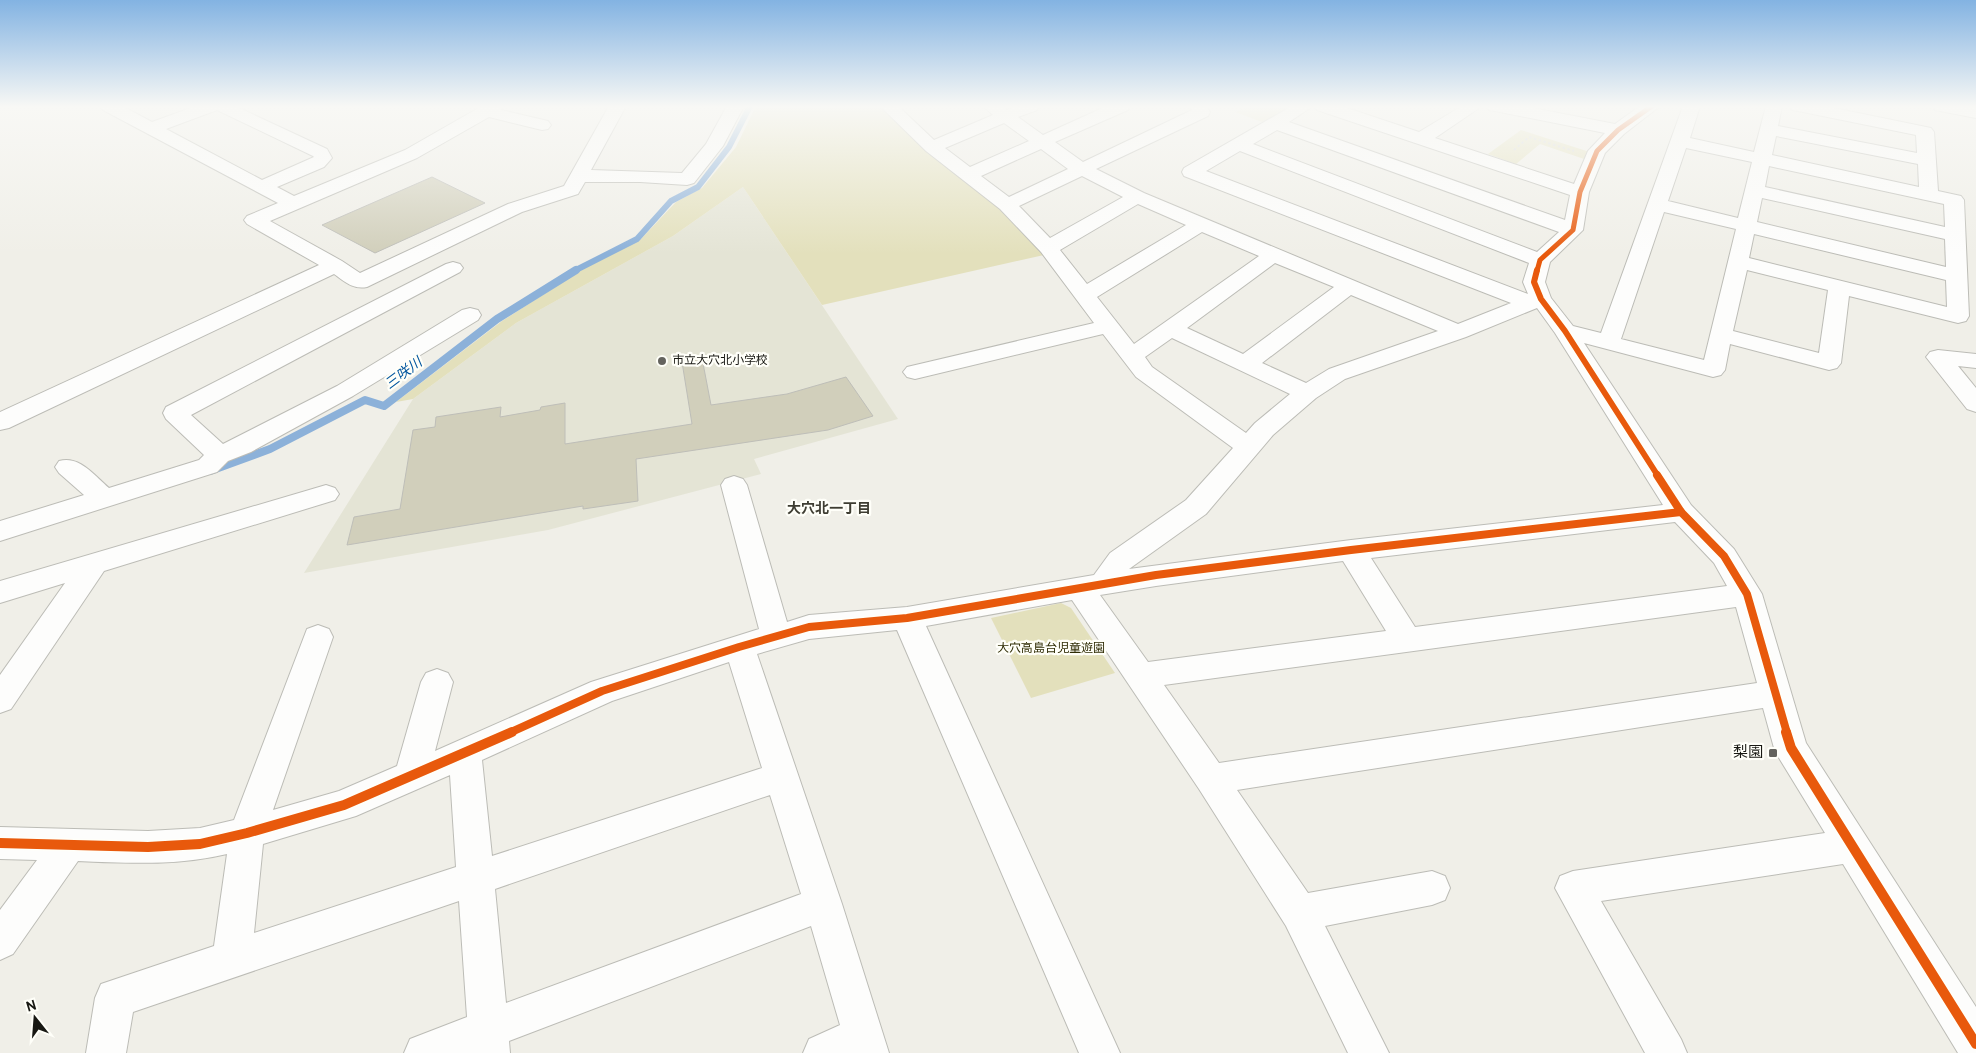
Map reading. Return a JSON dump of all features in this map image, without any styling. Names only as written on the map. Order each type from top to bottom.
[{"type":"street","points":[[203,155],[294,204]]},
{"type":"street","points":[[261,186],[318,163],[323,158],[322,155]]},
{"type":"street","points":[[408,155],[254,220],[335,265],[359,282],[516,208],[571,190],[591,155]]},
{"type":"street","points":[[579,176],[640,176],[687,179],[707,155]]},
{"type":"street","points":[[942,155],[1007,204],[1048,248],[1144,372],[1248,447]]},
{"type":"street","points":[[967,174],[1010,155]]},
{"type":"street","points":[[1062,155],[1081,169],[1137,197],[1458,332]]},
{"type":"street","points":[[1007,204],[1110,155]]},
{"type":"street","points":[[1219,155],[1191,172],[1536,301],[1565,331],[1681,512],[1724,556],[1748,594],[1774,693],[1791,748],[1850,846],[1976,1044]]},
{"type":"street","points":[[1267,155],[1540,260]]},
{"type":"street","points":[[1365,155],[1574,230]]},
{"type":"street","points":[[1469,155],[1580,192]]},
{"type":"street","points":[[1536,301],[1534,282],[1540,260],[1574,230],[1580,192],[1595,155]]},
{"type":"street","points":[[1609,342],[1659,205],[1675,155]]},
{"type":"street","points":[[1738,262],[1958,316],[1954,200],[1744,155]]},
{"type":"street","points":[[1565,331],[1713,370],[1763,155]]},
{"type":"street","points":[[1901,155],[1926,160]]},
{"type":"street","points":[[1926,155],[1930,194]]},
{"type":"street","points":[[1754,190],[1955,235]]},
{"type":"street","points":[[1048,248],[1137,197]]},
{"type":"street","points":[[1659,205],[1956,276]]},
{"type":"street","points":[[1085,295],[1200,224]]},
{"type":"street","points":[[1131,356],[1172,329],[1274,254]]},
{"type":"street","points":[[0,422],[335,265]]},
{"type":"street","points":[[219,455],[175,413],[453,268]]},
{"type":"street","points":[[1245,364],[1349,286]]},
{"type":"street","points":[[1721,335],[1829,363],[1839,288]]},
{"type":"street","points":[[1091,587],[1120,560],[1196,507],[1264,429],[1307,393],[1337,374],[1458,332],[1536,301]]},
{"type":"street","points":[[0,531],[208,466],[219,455],[242,446],[345,391],[470,315]]},
{"type":"street","points":[[915,372],[1108,326]]},
{"type":"street","points":[[1172,329],[1307,393]]},
{"type":"street","points":[[1976,361],[1938,357],[1976,404]]},
{"type":"street","points":[[68,466],[104,498]]},
{"type":"street","points":[[734,485],[776,636]]},
{"type":"street","points":[[0,592],[326,494]]},
{"type":"street","points":[[0,842],[148,847],[200,844],[247,833],[344,805],[602,691],[739,647],[809,627],[907,618],[1156,575],[1681,512]]},
{"type":"street","points":[[1352,550],[1407,640]]},
{"type":"street","points":[[0,700],[95,562]]},
{"type":"street","points":[[1091,587],[1140,676],[1299,913],[1369,1053]]},
{"type":"street","points":[[1140,676],[1748,594]]},
{"type":"street","points":[[907,618],[1100,1053]]},
{"type":"street","points":[[232,959],[247,833],[318,637]]},
{"type":"street","points":[[739,647],[823,904],[866,1045],[822,1053]]},
{"type":"street","points":[[412,775],[437,682]]},
{"type":"street","points":[[1210,779],[1774,693]]},
{"type":"street","points":[[465,753],[489,1041]]},
{"type":"street","points":[[106,1053],[115,998],[781,776]]},
{"type":"street","points":[[0,941],[69,845]]},
{"type":"street","points":[[1668,1053],[1573,888],[1850,846]]},
{"type":"street","points":[[1299,913],[1432,888]]},
{"type":"street","points":[[424,1053],[489,1041],[823,904]]},
{"type":"shaded area","name":"市立大穴北小学校","points":[[743,187],[898,419],[754,459],[761,474],[548,530],[304,573],[413,399],[516,323],[673,236]]},
{"type":"green space","points":[[729,155],[940,155],[1002,206],[1044,255],[822,305],[743,187],[673,236],[516,323],[413,399],[396,402],[502,321],[588,266],[640,240],[676,202],[702,188]]},
{"type":"green space","points":[[1491,155],[1527,155],[1516,164]]},
{"type":"green space","points":[[1573,155],[1595,155],[1590,161]]},
{"type":"green space","name":"大穴高島台児童遊園","points":[[1061,603],[1071,608],[1115,673],[1031,698],[991,618]]},
{"type":"building","points":[[432,177],[485,203],[375,253],[322,225]]},
{"type":"building","points":[[702,358],[711,405],[787,394],[846,377],[873,416],[828,430],[636,459],[638,501],[583,509],[583,506],[347,545],[354,517],[400,509],[413,430],[435,427],[436,417],[501,407],[500,417],[540,410],[541,407],[565,403],[565,444],[692,424],[682,362]]},
{"type":"waterway","name":"三咲川","points":[[574,271],[637,239],[671,201],[698,187],[723,155]]},
{"type":"waterway","name":"三咲川","points":[[210,471],[270,449],[365,400],[384,406],[497,319],[576,270]]},
{"type":"cycle path","points":[[1595,155],[1580,192],[1573,230],[1540,260],[1534,282],[1541,299],[1565,331],[1681,512],[1724,556],[1747,594],[1791,748],[1976,1044]]},
{"type":"cycle path","points":[[0,843],[148,847],[200,844],[247,833],[344,805],[602,691],[739,647],[809,627],[907,618],[1156,575],[1351,550],[1681,512]]},
{"type":"place","name":"市立大穴北小学校","points":[[662,361]]},
{"type":"place","name":"梨園","points":[[1773,753]]},
{"type":"district","name":"大穴北一丁目","points":[[829,509]]}]
